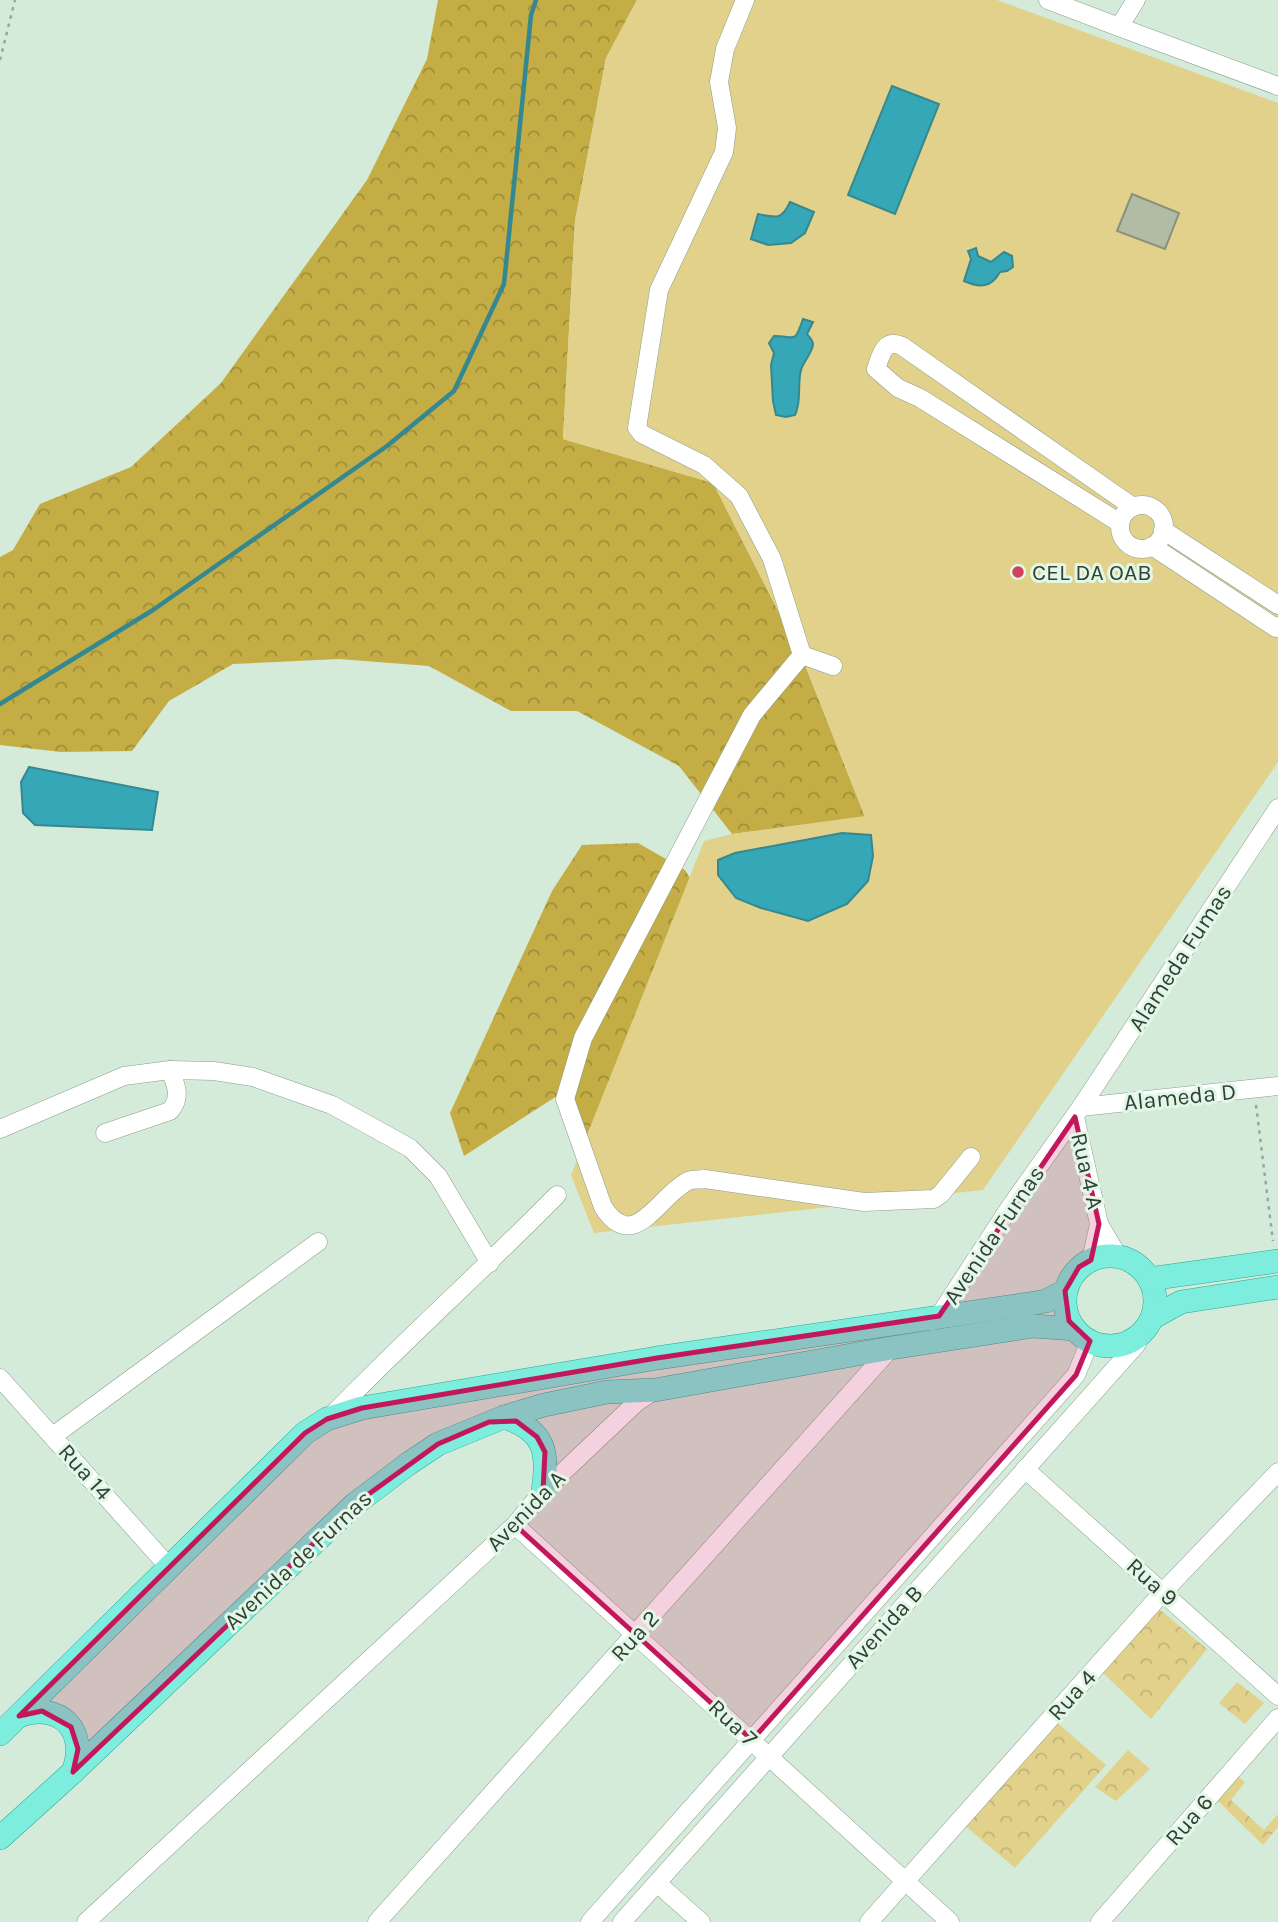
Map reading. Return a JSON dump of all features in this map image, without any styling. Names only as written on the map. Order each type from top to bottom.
[{"type":"main road","points":[[1149,1279],[1276,1254]]},
{"type":"main road","points":[[1147,1325],[1155,1302],[1153,1286],[1141,1268],[1130,1261],[1118,1256],[1105,1256],[1079,1267],[1070,1278],[1065,1292],[1066,1311],[1082,1335],[1101,1345],[1112,1346],[1135,1338],[1147,1325],[1181,1302],[1278,1287]]},
{"type":"main road","points":[[0,1734],[306,1433],[327,1419],[362,1408],[657,1358],[1046,1301],[1065,1292]]},
{"type":"main road","name":"Avenida A","points":[[655,1390],[1033,1326],[1082,1335]]},
{"type":"main road","name":"Avenida de Furnas","points":[[0,1838],[355,1504],[408,1464],[438,1444],[504,1417],[544,1405],[607,1392],[655,1390]]},
{"type":"main road","points":[[504,1417],[525,1426],[537,1437],[545,1452],[547,1468],[543,1491]]},
{"type":"main road","points":[[19,1716],[32,1711],[42,1711],[62,1719],[71,1727],[77,1737],[78,1749],[78,1760],[73,1772]]},
{"type":"street","points":[[745,0],[725,49],[719,82],[727,128],[724,152],[659,290],[637,428],[642,434],[704,465],[739,496],[772,559],[802,655]]},
{"type":"street","points":[[1048,0],[1278,86]]},
{"type":"street","points":[[1119,27],[1136,0]]},
{"type":"street","points":[[1120,523],[919,398],[898,388],[876,369],[883,350],[894,342],[902,345],[1133,507]]},
{"type":"street","points":[[1133,507],[1155,510],[1160,516],[1163,530],[1152,546],[1139,549],[1126,543],[1120,523],[1127,511],[1133,507]]},
{"type":"street","points":[[1163,530],[1278,605]]},
{"type":"street","points":[[1152,546],[1277,628]]},
{"type":"street","points":[[802,655],[833,666]]},
{"type":"street","points":[[802,655],[752,715],[583,1038],[565,1099],[603,1207],[610,1218],[622,1225],[632,1226],[642,1221],[689,1180],[705,1179],[863,1202],[934,1199],[971,1157]]},
{"type":"street","name":"Alameda Fumas","points":[[1078,1112],[1278,808]]},
{"type":"street","points":[[0,1129],[124,1076],[170,1070],[214,1071],[253,1077],[332,1105],[410,1148],[438,1176],[490,1263]]},
{"type":"street","points":[[105,1133],[170,1111],[178,1096],[170,1070]]},
{"type":"street","name":"Alameda D","points":[[1078,1112],[1278,1086]]},
{"type":"street","name":"Rua 4 A","points":[[1078,1112],[1099,1224],[1118,1256]]},
{"type":"street","name":"Avenida Furnas","points":[[891,1349],[939,1316],[1010,1208],[1078,1112]]},
{"type":"street","points":[[327,1419],[557,1195]]},
{"type":"street","name":"Rua 4 A","points":[[1091,1260],[1099,1224]]},
{"type":"street","points":[[53,1436],[318,1242]]},
{"type":"street","name":"Avenida B","points":[[622,1922],[1136,1345],[1147,1325]]},
{"type":"street","name":"Avenida B","points":[[590,1922],[1076,1375],[1082,1335]]},
{"type":"street","name":"Rua 2","points":[[377,1922],[891,1349]]},
{"type":"street","points":[[362,1408],[382,1364]]},
{"type":"street","name":"Rua 14","points":[[0,1378],[168,1566]]},
{"type":"street","name":"Avenida A","points":[[86,1922],[515,1525],[543,1491],[637,1402],[655,1390]]},
{"type":"street","name":"Rua 9","points":[[1025,1468],[1278,1696]]},
{"type":"street","name":"Rua 4","points":[[869,1922],[1163,1592],[1278,1472]]},
{"type":"street","name":"Rua 7","points":[[515,1525],[950,1922]]},
{"type":"street","name":"Rua 6","points":[[1100,1922],[1278,1718]]},
{"type":"street","points":[[657,1883],[701,1922]]},
{"type":"path","points":[[0,60],[15,0]]},
{"type":"path","points":[[1256,1102],[1276,1254]]},
{"type":"highlighted area","points":[[1075,1117],[1099,1224],[1091,1260],[1079,1267],[1065,1291],[1069,1321],[1090,1341],[1076,1375],[752,1740],[515,1525],[543,1491],[545,1452],[537,1437],[516,1421],[489,1422],[438,1444],[355,1504],[73,1772],[78,1749],[71,1727],[42,1711],[19,1716],[305,1433],[327,1419],[362,1408],[657,1358],[939,1316]]},
{"type":"green space","points":[[438,0],[637,0],[606,58],[575,221],[563,439],[713,483],[803,660],[865,817],[732,834],[679,766],[577,711],[511,711],[429,666],[339,659],[233,664],[169,701],[132,751],[61,752],[0,745],[0,557],[13,550],[40,504],[131,467],[221,383],[367,180],[427,59]]},
{"type":"green space","name":"CEL DA OAB","points":[[637,0],[997,0],[1278,103],[1278,762],[983,1190],[594,1233],[571,1175],[704,841],[732,834],[865,816],[803,660],[713,483],[563,439],[575,221],[606,58]]},
{"type":"green space","points":[[638,843],[685,870],[762,995],[593,1172],[560,1094],[464,1156],[450,1113],[552,891],[582,845]]},
{"type":"green space","points":[[1159,1609],[1207,1649],[1151,1719],[1102,1672]]},
{"type":"green space","points":[[1237,1682],[1264,1703],[1245,1724],[1219,1703]]},
{"type":"green space","points":[[1055,1721],[1106,1765],[1015,1868],[963,1824]]},
{"type":"green space","points":[[1128,1750],[1150,1769],[1116,1801],[1095,1787]]},
{"type":"green space","points":[[1235,1774],[1245,1782],[1231,1800],[1264,1830],[1278,1814],[1278,1827],[1263,1845],[1215,1798]]},
{"type":"water","points":[[892,86],[939,104],[895,214],[848,195]]},
{"type":"water","points":[[790,202],[814,212],[805,233],[791,243],[768,245],[751,239],[758,214],[781,215]]},
{"type":"water","points":[[976,248],[978,256],[991,262],[1004,252],[1012,256],[1013,267],[1000,272],[989,284],[975,285],[964,281],[971,259],[968,251]]},
{"type":"water","points":[[803,319],[813,322],[807,334],[813,344],[801,370],[797,410],[795,415],[776,415],[771,365],[774,353],[769,343],[774,336],[796,336]]},
{"type":"water","points":[[29,767],[158,792],[152,830],[35,825],[23,813],[21,782]]},
{"type":"water","points":[[842,833],[871,835],[873,856],[868,881],[847,904],[808,921],[736,898],[718,875],[718,860],[735,853]]},
{"type":"building","points":[[1132,194],[1179,213],[1165,249],[1117,231]]},
{"type":"waterway","points":[[0,704],[153,610],[387,446],[454,391],[504,284],[531,15],[536,0]]},
{"type":"place","name":"CEL DA OAB","points":[[1018,572]]}]
